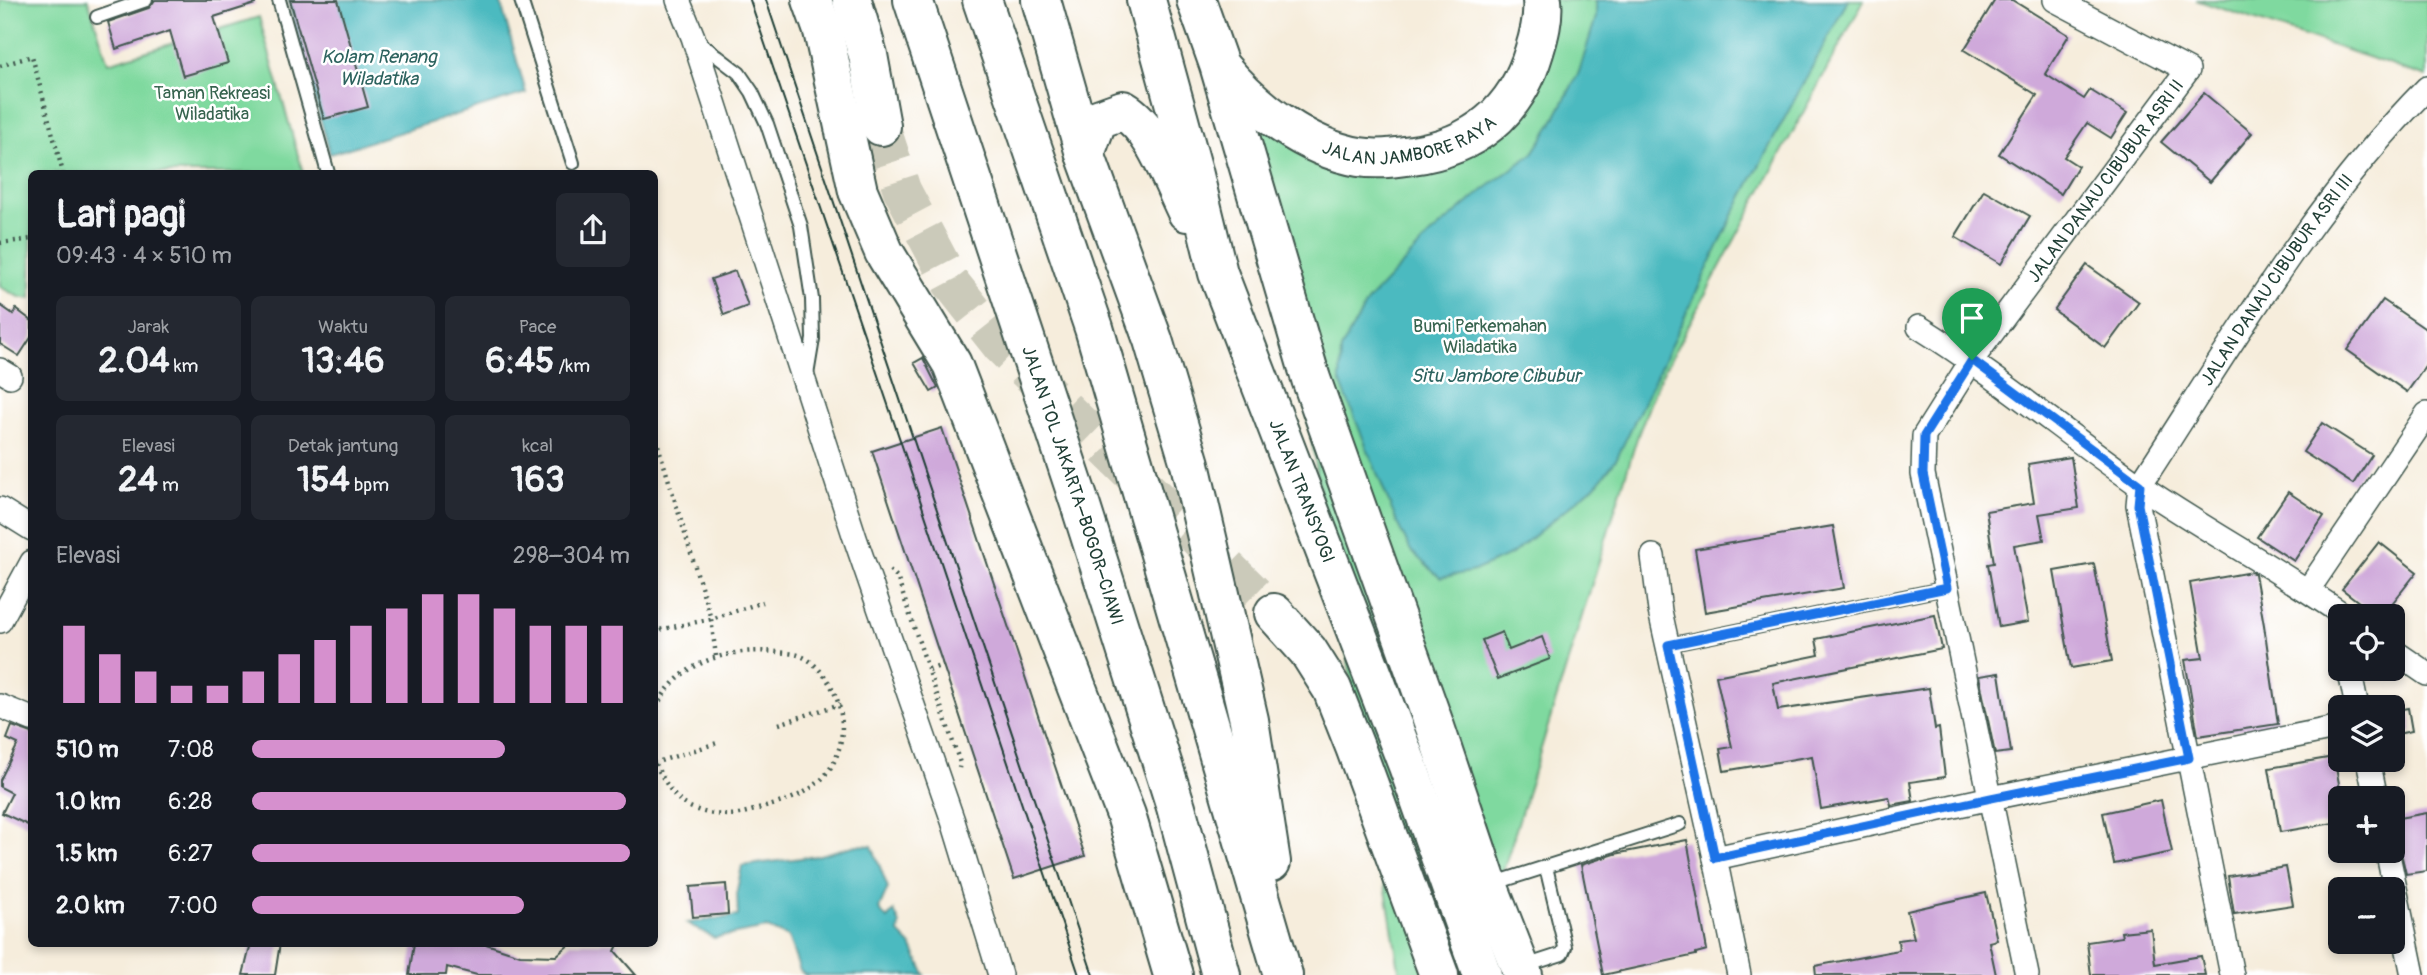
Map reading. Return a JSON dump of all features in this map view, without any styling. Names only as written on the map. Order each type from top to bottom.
[{"type":"highway","points":[[811,0],[822,31],[858,191],[884,252],[953,364],[1126,815],[1173,975]]},
{"type":"highway","points":[[852,0],[867,55],[881,126]]},
{"type":"highway","name":"JALAN TOL JAKARTA–BOGOR–CIAWI","points":[[913,0],[1081,507],[1172,794],[1221,975]]},
{"type":"highway","points":[[982,0],[1094,328],[1283,975]]},
{"type":"highway","points":[[1041,0],[1085,154],[1153,340],[1190,464],[1249,720],[1289,975]]},
{"type":"highway","name":"JALAN TRANSYOGI","points":[[1146,0],[1219,273],[1425,759],[1488,885],[1521,971]]},
{"type":"highway","name":"JALAN TRANSYOGI","points":[[1196,0],[1219,65],[1311,379],[1435,727],[1425,759],[1482,975]]},
{"type":"highway","name":"JALAN JAMBORE RAYA","points":[[1219,65],[1242,93],[1273,118],[1331,150],[1359,157],[1388,159],[1424,154],[1474,136],[1499,117],[1517,92],[1532,60],[1539,33],[1542,0]]},
{"type":"highway","points":[[1085,154],[1098,119],[1123,110],[1134,116],[1147,132],[1219,273]]},
{"type":"highway","points":[[1275,613],[1308,651],[1332,689],[1439,975]]},
{"type":"street","points":[[678,0],[693,37],[805,385],[953,821],[1000,975]]},
{"type":"street","name":"JALAN DANAU CIBUBUR ASRI II","points":[[2027,975],[1923,474],[1924,436],[1972,360],[2188,70],[2054,0]]},
{"type":"street","name":"JALAN DANAU CIBUBUR ASRI III","points":[[2140,485],[2308,229],[2348,175],[2427,88]]},
{"type":"street","points":[[1919,327],[1972,360],[2140,485],[2308,590],[2328,608]]},
{"type":"street","points":[[2308,590],[2427,414]]},
{"type":"street","points":[[2140,485],[2138,505],[2232,975]]},
{"type":"street","points":[[0,509],[28,526]]},
{"type":"street","points":[[1653,556],[1660,611],[1738,975]]},
{"type":"street","points":[[0,621],[28,569]]},
{"type":"street","points":[[2405,659],[2427,674]]},
{"type":"street","points":[[0,706],[28,717]]},
{"type":"street","points":[[1715,858],[2328,729]]},
{"type":"street","points":[[2390,863],[2413,975]]},
{"type":"lane","points":[[97,17],[146,0]]},
{"type":"lane","points":[[279,0],[327,170]]},
{"type":"lane","points":[[521,0],[573,163]]},
{"type":"lane","points":[[693,37],[739,73],[752,92],[767,124],[801,226],[812,299],[813,339],[805,385]]},
{"type":"lane","points":[[1668,645],[1947,588]]},
{"type":"lane","points":[[1488,885],[1679,824]]},
{"type":"lane","points":[[1521,971],[1562,954],[1566,947],[1546,867]]},
{"type":"path","points":[[0,66],[32,56],[62,170]]},
{"type":"path","points":[[0,243],[28,240]]},
{"type":"path","points":[[658,445],[711,619],[716,656]]},
{"type":"path","points":[[898,577],[960,763]]},
{"type":"path","points":[[658,630],[711,619],[763,602]]},
{"type":"path","points":[[658,707],[665,694],[696,665],[716,656],[758,650],[798,655],[817,667],[829,681],[840,705],[844,726],[839,750],[829,771],[810,789],[791,799],[739,814],[713,814],[694,809],[679,800],[658,769]]},
{"type":"path","points":[[929,670],[943,665]]},
{"type":"path","points":[[779,724],[840,705]]},
{"type":"path","points":[[658,762],[720,742]]},
{"type":"green space","name":"Taman Rekreasi Wiladatika","points":[[0,0],[88,0],[108,63],[259,17],[302,170],[28,170],[28,298],[0,287]]},
{"type":"green space","name":"Bumi Perkemahan Wiladatika","points":[[1548,0],[1864,0],[1659,380],[1638,435],[1471,975],[1400,975],[1289,305],[1226,93],[1297,144],[1463,148]]},
{"type":"green space","points":[[2196,0],[2427,0],[2427,77]]},
{"type":"water","name":"Kolam Renang Wiladatika","points":[[288,0],[500,0],[526,93],[330,154]]},
{"type":"water","name":"Situ Jambore Cibubur","points":[[1596,0],[1848,0],[1736,209],[1617,458],[1599,482],[1512,554],[1474,571],[1440,578],[1411,551],[1398,525],[1340,381],[1341,349],[1367,302],[1429,236],[1482,191],[1533,153],[1552,124],[1579,72],[1596,17]]},
{"type":"water","points":[[857,845],[872,846],[888,888],[879,909],[887,919],[894,911],[900,924],[899,933],[911,945],[925,975],[805,975],[800,971],[788,937],[767,928],[714,938],[687,923],[738,916],[737,890],[742,866],[816,856]]},
{"type":"building","points":[[155,0],[254,0],[255,4],[214,17],[228,63],[183,76],[170,31],[116,49],[108,22],[149,8]]},
{"type":"building","points":[[290,0],[338,0],[368,107],[324,119]]},
{"type":"building","points":[[1995,0],[2012,0],[2069,35],[2045,74],[2084,99],[2090,90],[2127,113],[2111,138],[2087,123],[2064,157],[2078,166],[2061,194],[1999,154],[2037,95],[1964,50]]},
{"type":"building","points":[[2204,93],[2252,133],[2210,182],[2161,142]]},
{"type":"building","points":[[1984,190],[2030,216],[2001,264],[1955,237]]},
{"type":"building","points":[[2087,265],[2139,302],[2105,348],[2054,310]]},
{"type":"building","points":[[735,271],[748,306],[724,315],[711,279]]},
{"type":"building","points":[[2383,300],[2427,330],[2427,364],[2407,392],[2347,350]]},
{"type":"building","points":[[0,305],[13,314],[16,309],[28,318],[28,342],[19,356],[0,344]]},
{"type":"building","points":[[923,358],[938,388],[931,392],[914,363]]},
{"type":"building","points":[[2322,423],[2372,455],[2353,484],[2303,452]]},
{"type":"building","points":[[942,428],[1085,856],[1014,879],[872,451]]},
{"type":"building","points":[[2071,457],[2079,508],[2039,514],[2044,540],[2014,545],[2028,622],[1999,627],[1988,564],[1994,563],[1986,511],[2034,503],[2028,464]]},
{"type":"building","points":[[2288,492],[2324,516],[2294,561],[2257,537]]},
{"type":"building","points":[[1833,526],[1844,588],[1705,612],[1695,549]]},
{"type":"building","points":[[2379,542],[2417,572],[2392,604],[2361,604],[2342,589]]},
{"type":"building","points":[[2094,564],[2112,661],[2071,668],[2054,571]]},
{"type":"building","points":[[2251,572],[2255,574],[2278,724],[2198,736],[2185,660],[2203,658],[2190,583]]},
{"type":"building","points":[[1935,615],[1942,649],[1773,683],[1778,710],[1929,688],[1935,729],[1939,728],[1945,777],[1910,782],[1913,801],[1891,805],[1889,797],[1821,809],[1812,756],[1724,771],[1720,749],[1732,747],[1716,676],[1819,655],[1816,639]]},
{"type":"building","points":[[1502,632],[1509,650],[1542,637],[1550,659],[1498,679],[1482,640]]},
{"type":"building","points":[[1999,673],[2011,752],[1995,754],[1979,676]]},
{"type":"building","points":[[2408,708],[2412,731],[2405,732],[2405,709]]},
{"type":"building","points":[[12,726],[28,732],[28,825],[2,813],[12,793],[0,787],[0,780],[18,744],[7,739]]},
{"type":"building","points":[[2328,758],[2328,772],[2337,772],[2339,786],[2328,786],[2328,824],[2280,832],[2269,768]]},
{"type":"building","points":[[2161,800],[2172,852],[2114,864],[2103,813]]},
{"type":"building","points":[[2427,813],[2427,871],[2406,874],[2403,863],[2405,817]]},
{"type":"building","points":[[1687,840],[1707,950],[1696,955],[1603,975],[1581,865],[1615,854]]},
{"type":"building","points":[[2286,867],[2293,905],[2234,914],[2228,876]]},
{"type":"building","points":[[726,884],[728,914],[693,917],[690,887]]},
{"type":"building","points":[[1986,893],[1997,940],[1989,942],[1996,975],[1816,975],[1815,966],[1899,950],[1898,940],[1914,938],[1907,911]]},
{"type":"building","points":[[2151,929],[2155,964],[2201,956],[2205,975],[2091,975],[2087,942],[2122,937],[2121,932]]},
{"type":"building","points":[[250,947],[279,947],[275,975],[243,975]]},
{"type":"building","points":[[413,947],[495,947],[520,955],[556,956],[566,947],[617,947],[615,951],[636,975],[477,975],[447,967],[446,975],[409,975]]},
{"type":"tunnel","points":[[881,126],[902,190],[951,283],[1001,346],[1274,613]]},
{"type":"tram line","points":[[750,0],[1079,975]]},
{"type":"tram line","points":[[766,0],[1093,975]]},
{"type":"route","points":[[1972,360],[2140,485],[2138,505],[2189,758],[1715,858],[1668,645],[1947,588],[1923,474],[1924,436],[1972,360]]}]
